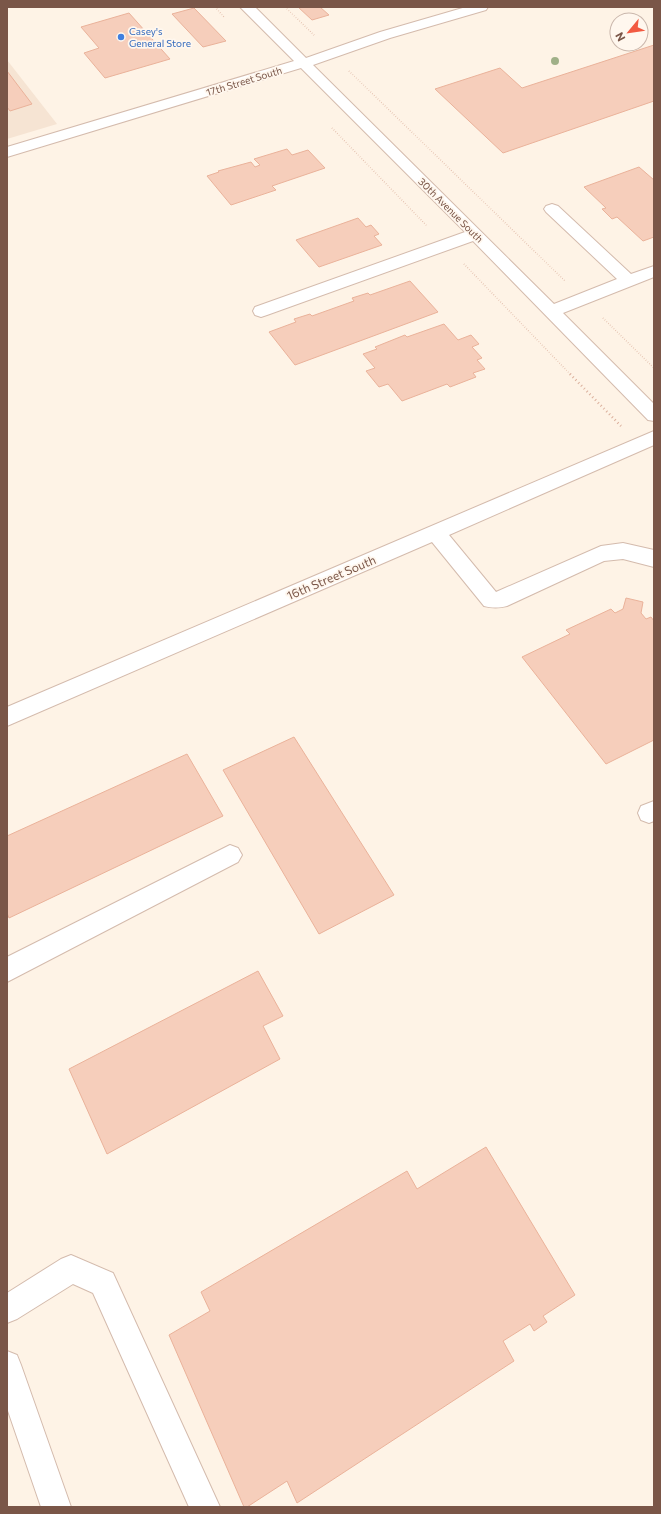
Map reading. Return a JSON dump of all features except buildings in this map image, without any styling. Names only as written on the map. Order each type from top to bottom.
[{"type":"street","name":"30th Avenue South","points":[[247,7],[476,234],[654,415]]},
{"type":"street","name":"17th Street South","points":[[7,152],[330,55],[385,35],[481,7]]},
{"type":"street","points":[[552,208],[629,281]]},
{"type":"street","points":[[261,311],[476,234]]},
{"type":"street","points":[[552,311],[654,271]]},
{"type":"street","name":"16th Street South","points":[[7,717],[654,438]]},
{"type":"street","points":[[435,532],[491,600],[500,600],[601,554],[623,551],[648,556],[654,559]]},
{"type":"street","points":[[7,970],[230,855]]},
{"type":"street","points":[[7,1309],[71,1270],[103,1283],[205,1507]]},
{"type":"street","points":[[8,1374],[56,1507]]},
{"type":"path","points":[[286,7],[317,38],[330,55],[366,86],[654,368]]},
{"type":"shaded area","points":[[7,60],[57,124],[7,139]]},
{"type":"place","name":"Casey's General Store","points":[[121,37]]}]
